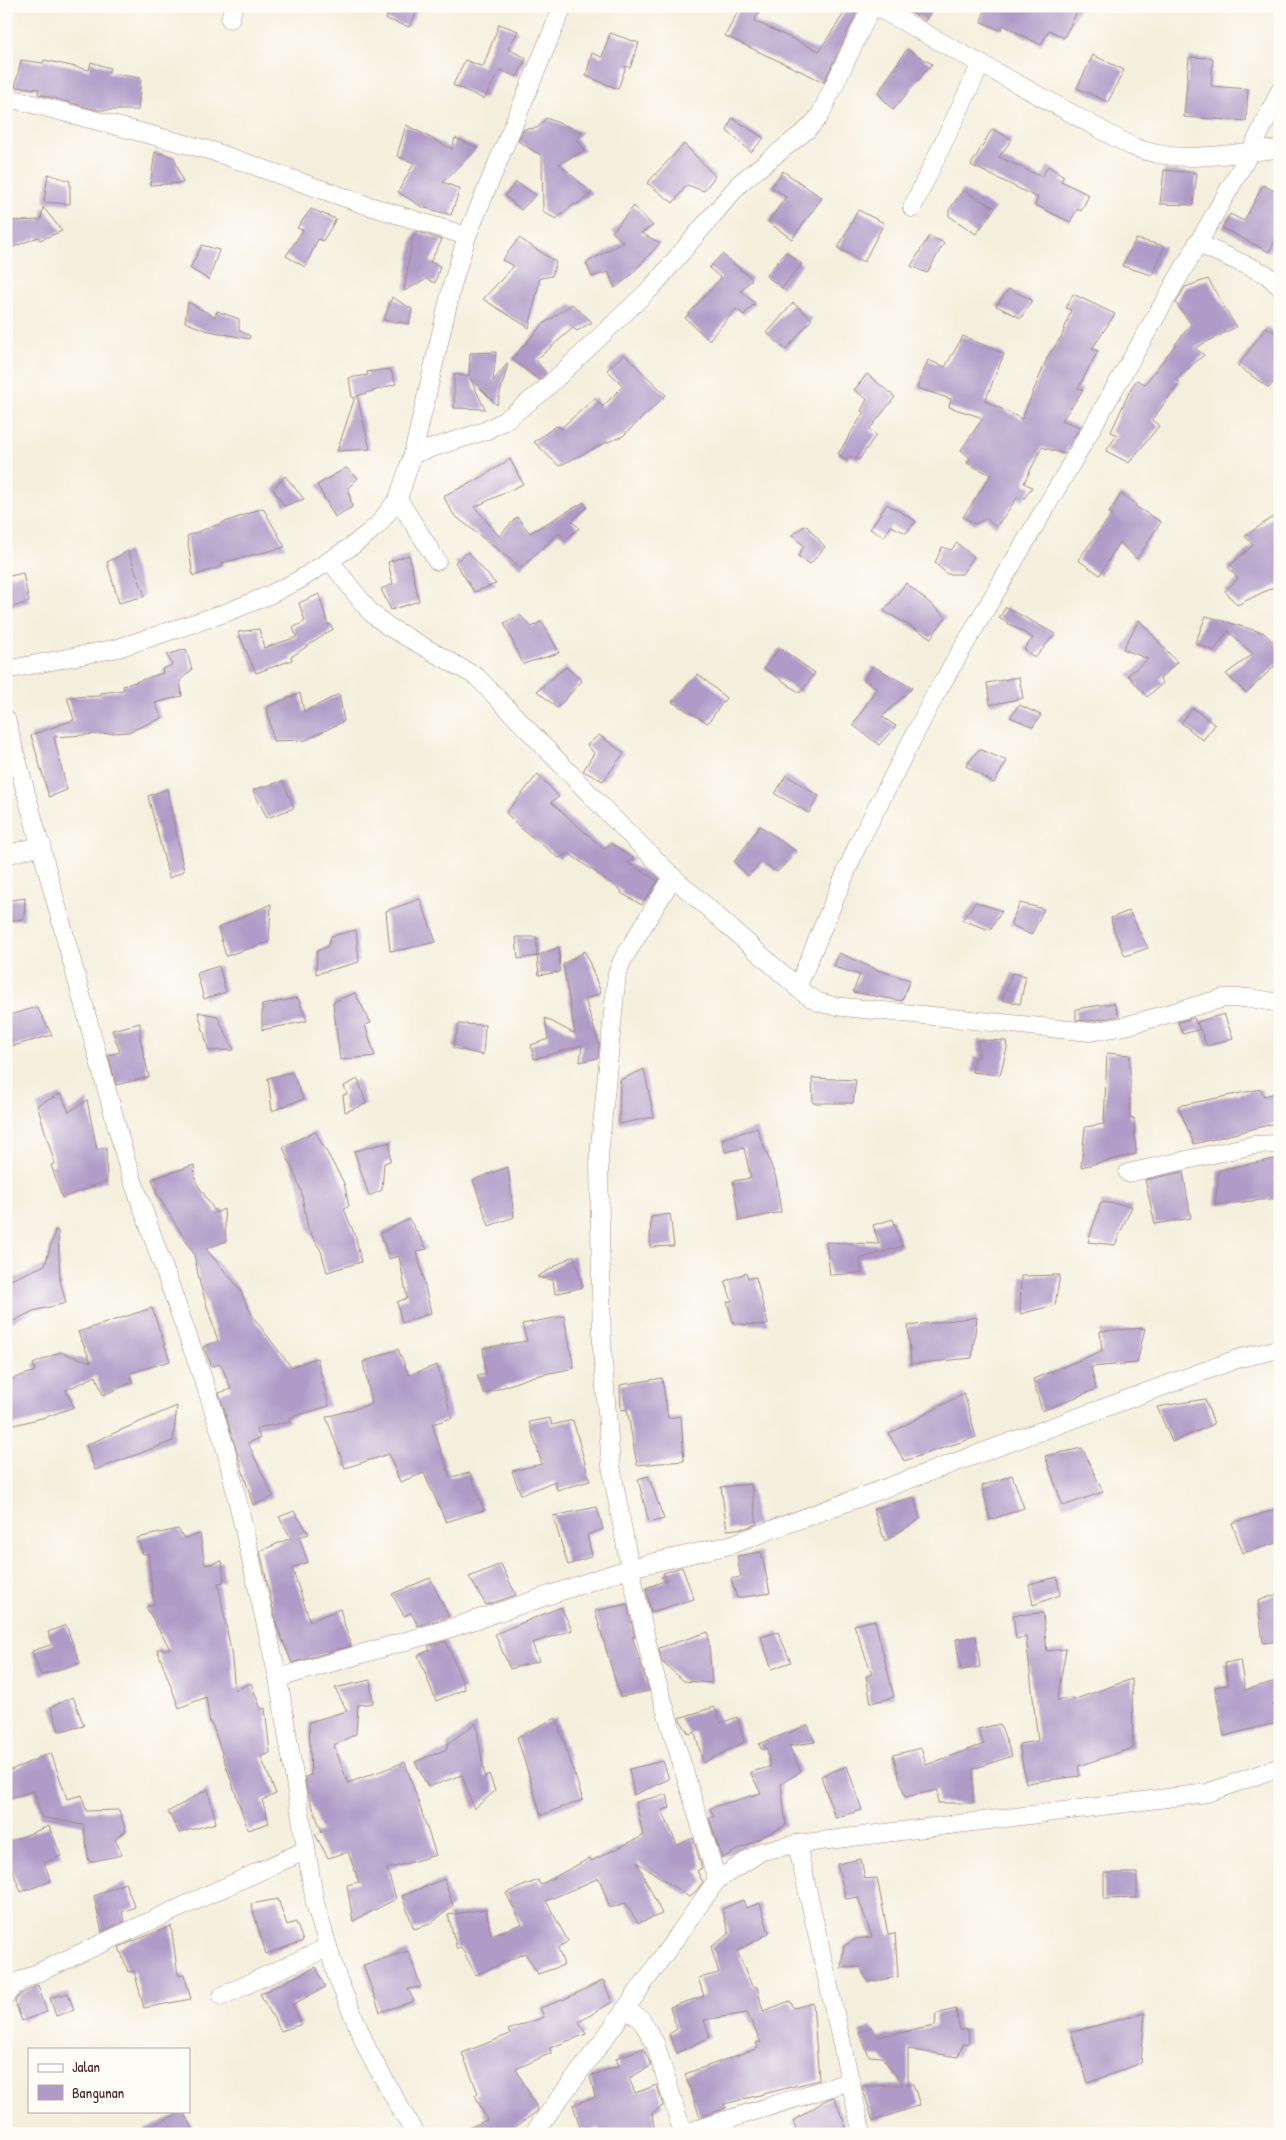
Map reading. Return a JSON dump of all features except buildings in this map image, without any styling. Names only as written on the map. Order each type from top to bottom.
[{"type":"street","points":[[6,670],[118,648],[228,612],[267,596],[330,560],[377,526],[398,499],[413,454],[453,282],[467,236],[563,6]]},
{"type":"street","points":[[413,454],[485,431],[504,420],[543,391],[636,302],[740,184],[808,129],[819,117],[874,6],[1131,146],[1152,154],[1194,158],[1280,149]]},
{"type":"street","points":[[912,208],[981,64]]},
{"type":"street","points":[[797,988],[858,844],[935,694],[1070,466],[1251,151],[1280,92]]},
{"type":"street","points":[[6,97],[212,151],[363,204],[467,236]]},
{"type":"street","points":[[1197,243],[1266,274],[1280,287]]},
{"type":"street","points":[[398,499],[437,561]]},
{"type":"street","points":[[330,560],[370,612],[383,622],[477,677],[611,816],[673,877],[797,988],[818,1002],[834,1006],[1090,1032],[1125,1026],[1224,998],[1250,998],[1280,1004]]},
{"type":"street","points":[[6,719],[128,1164],[226,1450],[278,1678],[315,1903],[337,1977],[369,2053],[415,2134]]},
{"type":"street","points":[[6,855],[42,845]]},
{"type":"street","points":[[673,877],[623,959],[617,973],[599,1156],[602,1348],[611,1466],[630,1568],[652,1665],[717,1880]]},
{"type":"street","points":[[1128,1174],[1254,1145],[1280,1144]]},
{"type":"street","points":[[278,1678],[448,1629],[630,1568],[730,1545],[1240,1358],[1280,1349]]},
{"type":"street","points":[[533,2134],[717,1880],[762,1851],[797,1844],[1207,1793],[1280,1767]]},
{"type":"street","points":[[797,1844],[862,2134]]},
{"type":"street","points":[[6,1996],[22,1980],[306,1850]]},
{"type":"street","points":[[222,1996],[328,1946]]},
{"type":"street","points":[[625,2009],[641,2019],[655,2042],[680,2124],[684,2130],[691,2131],[851,2081]]}]
